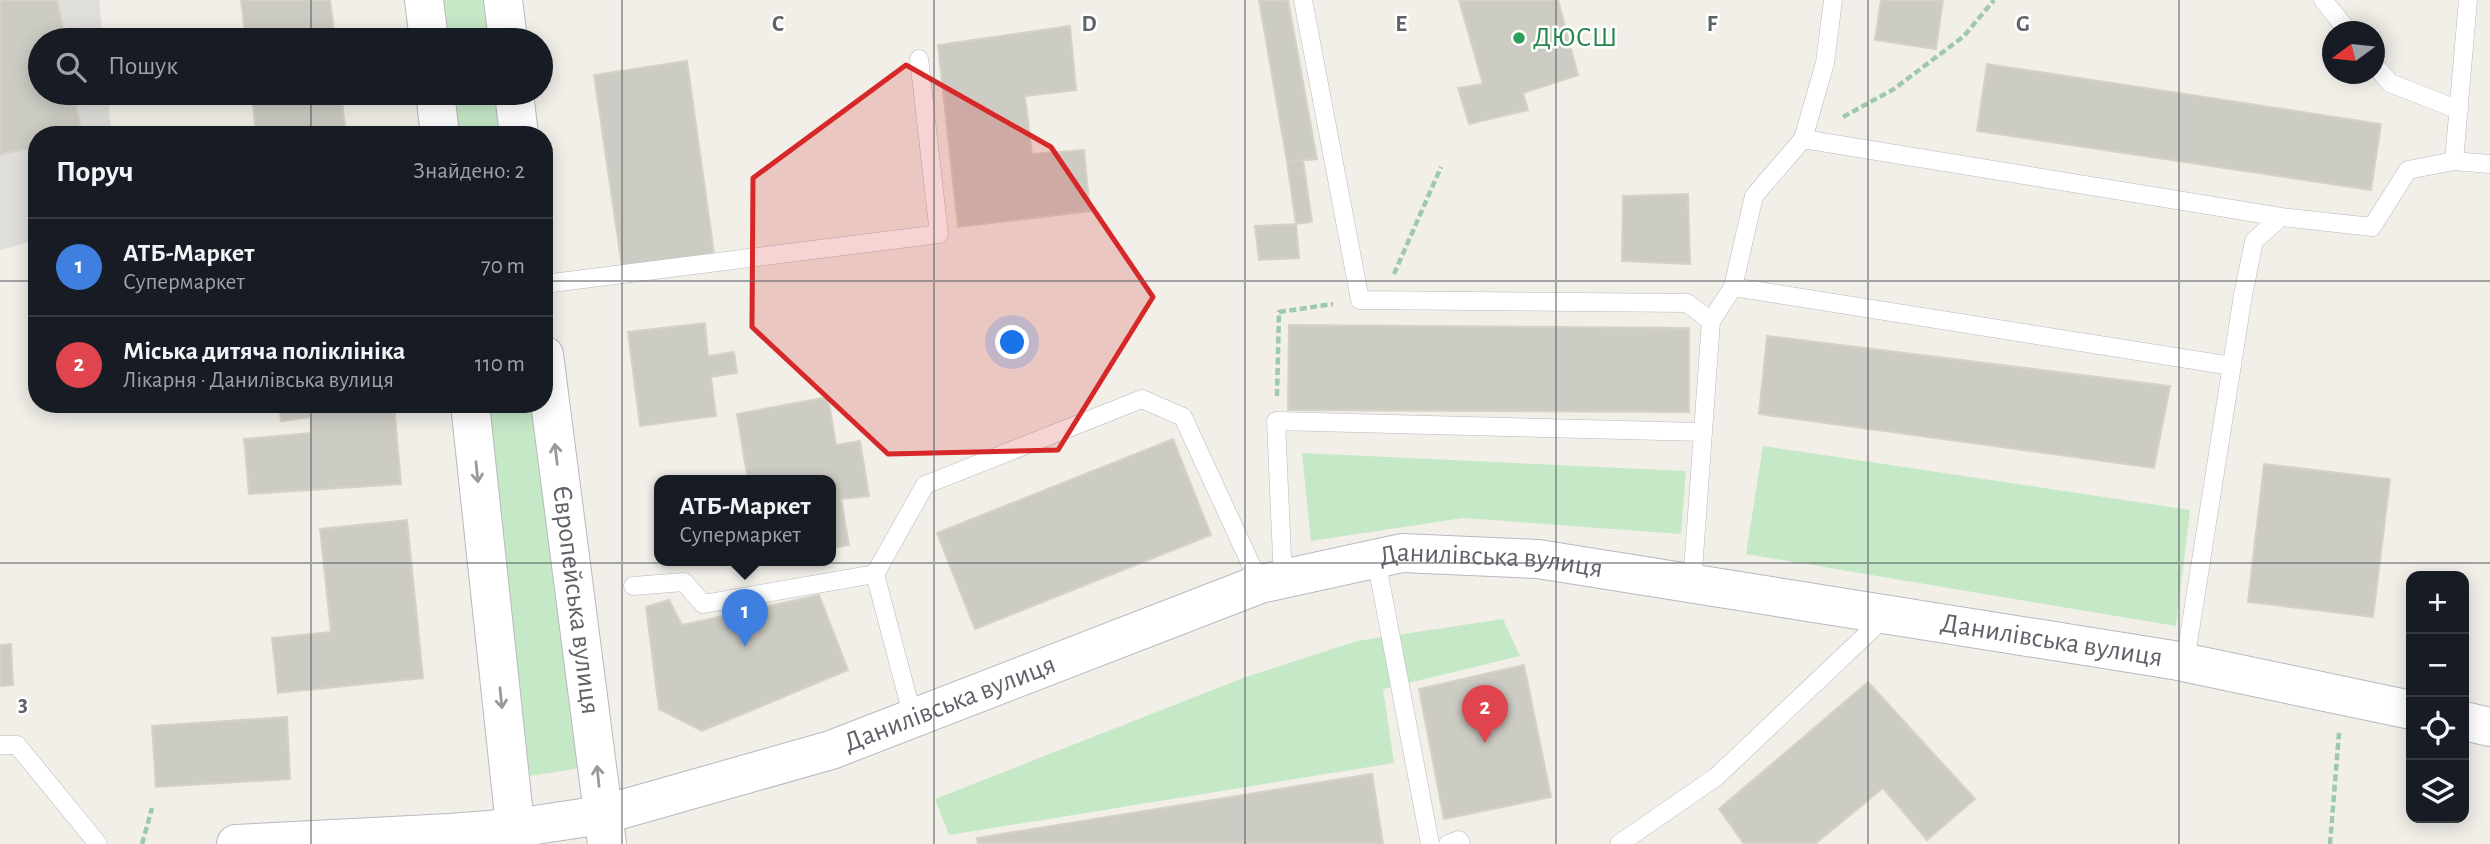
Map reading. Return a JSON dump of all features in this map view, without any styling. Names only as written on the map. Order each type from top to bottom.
[{"type":"main road","points":[[424,0],[428,28]]},
{"type":"main road","points":[[503,0],[506,28]]},
{"type":"main road","points":[[436,105],[439,126]]},
{"type":"main road","points":[[515,105],[518,126]]},
{"type":"main road","points":[[471,413],[516,836]]},
{"type":"main road","name":"Європейська вулиця","points":[[551,413],[605,830]]},
{"type":"main road","name":"Данилівська вулиця","points":[[236,844],[450,833],[516,836],[605,830],[831,750],[1272,582],[1402,553],[1538,559],[2185,662],[2406,709]]},
{"type":"main road","points":[[2469,722],[2490,727]]},
{"type":"lane","points":[[1303,0],[1360,300],[1687,303],[1712,321]]},
{"type":"lane","points":[[1692,584],[1712,321],[1733,287],[1754,196],[1803,139],[1825,63],[1833,0]]},
{"type":"lane","points":[[2323,0],[2340,21]]},
{"type":"lane","points":[[2454,161],[2468,0]]},
{"type":"lane","points":[[553,283],[939,234],[919,59]]},
{"type":"lane","points":[[2385,77],[2390,83],[2459,110]]},
{"type":"lane","points":[[1803,139],[2281,217],[2372,227],[2408,170],[2454,161],[2490,164]]},
{"type":"lane","points":[[2185,662],[2254,241],[2281,217]]},
{"type":"lane","points":[[1733,287],[2232,366]]},
{"type":"lane","points":[[913,718],[875,574],[925,485],[1142,399],[1183,417],[1272,582]]},
{"type":"lane","points":[[1272,582],[1276,421],[1702,432]]},
{"type":"lane","points":[[1376,559],[1430,844]]},
{"type":"lane","points":[[634,586],[684,582],[703,604],[875,574]]},
{"type":"lane","points":[[1619,844],[1716,777],[1886,616]]},
{"type":"lane","points":[[0,745],[17,745],[99,844]]},
{"type":"lane","points":[[1447,844],[1459,841],[1461,844]]},
{"type":"path","points":[[1803,139],[1894,89],[1964,36],[1994,0]]},
{"type":"path","points":[[1382,301],[1441,167]]},
{"type":"path","points":[[1276,421],[1279,312],[1360,300]]},
{"type":"path","points":[[2330,844],[2342,695]]},
{"type":"path","points":[[142,844],[152,808]]},
{"type":"highlighted area","points":[[906,65],[1051,147],[1153,297],[1058,450],[888,454],[752,327],[753,178]]},
{"type":"shaded area","points":[[0,0],[99,0],[102,28],[28,28],[28,105],[109,105],[110,126],[28,126],[28,242],[0,250]]},
{"type":"green space","points":[[442,0],[489,0],[492,28],[445,28]]},
{"type":"green space","points":[[453,105],[501,105],[504,126],[456,126]]},
{"type":"green space","points":[[489,413],[538,413],[580,768],[530,776]]},
{"type":"green space","points":[[1763,446],[2190,510],[2176,626],[1746,554]]},
{"type":"green space","points":[[1302,453],[1686,471],[1681,534],[1463,518],[1311,541]]},
{"type":"green space","points":[[1503,619],[1520,656],[1383,689],[1394,763],[949,835],[935,799],[1243,678],[1357,641]]},
{"type":"building","points":[[0,0],[57,0],[63,28],[28,28],[28,105],[76,105],[80,126],[28,126],[28,149],[0,154]]},
{"type":"building","points":[[241,0],[330,0],[334,28],[244,28]]},
{"type":"building","points":[[1259,0],[1288,0],[1317,159],[1287,162]]},
{"type":"building","name":"ДЮСШ","points":[[1459,0],[1558,0],[1578,75],[1523,93],[1528,110],[1469,124],[1458,88],[1483,84]]},
{"type":"building","points":[[1881,0],[1943,0],[1936,49],[1875,40]]},
{"type":"building","points":[[1070,26],[1076,90],[1025,96],[1032,154],[1084,150],[1090,211],[958,227],[938,45]]},
{"type":"building","points":[[687,61],[714,253],[622,267],[594,75]]},
{"type":"building","points":[[1987,64],[2381,124],[2371,190],[1977,131]]},
{"type":"building","points":[[253,105],[342,105],[345,126],[255,126]]},
{"type":"building","points":[[1303,160],[1312,222],[1296,224],[1287,162]]},
{"type":"building","points":[[1688,194],[1690,264],[1622,261],[1623,196]]},
{"type":"building","points":[[1296,224],[1299,258],[1259,260],[1255,226]]},
{"type":"building","points":[[705,323],[708,356],[734,352],[737,373],[711,377],[716,416],[640,426],[628,332]]},
{"type":"building","points":[[1289,325],[1689,328],[1689,412],[1288,410]]},
{"type":"building","points":[[1767,336],[2170,386],[2154,468],[1759,414]]},
{"type":"building","points":[[828,397],[836,445],[860,441],[869,496],[841,499],[849,545],[836,547],[836,475],[747,475],[737,414]]},
{"type":"building","points":[[280,413],[395,413],[401,484],[249,494],[244,439],[311,433],[311,417],[281,421]]},
{"type":"building","points":[[1173,439],[1211,535],[975,629],[937,533]]},
{"type":"building","points":[[2264,464],[2390,479],[2373,617],[2248,602]]},
{"type":"building","points":[[407,520],[423,678],[278,693],[272,638],[331,632],[320,529]]},
{"type":"building","points":[[819,595],[848,670],[702,731],[659,709],[646,607],[669,600],[682,625]]},
{"type":"building","points":[[11,644],[13,685],[0,686],[0,645]]},
{"type":"building","points":[[1524,665],[1551,797],[1444,819],[1419,689]]},
{"type":"building","points":[[1868,682],[1975,799],[1927,840],[1883,788],[1815,844],[1744,844],[1719,809]]},
{"type":"building","points":[[287,717],[290,779],[156,787],[152,726]]},
{"type":"building","points":[[1372,774],[1383,844],[978,844],[977,838]]},
{"type":"place","name":"ДЮСШ","points":[[1519,38]]},
{"type":"place","name":"АТБ-Маркет","points":[[745,647]]},
{"type":"place","name":"Міська дитяча поліклініка","points":[[1485,743]]}]
